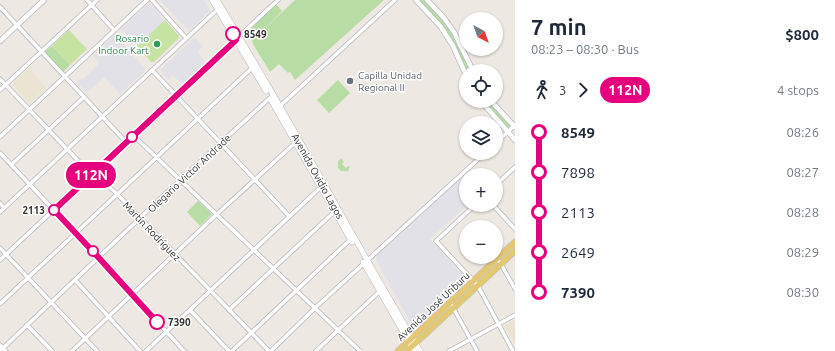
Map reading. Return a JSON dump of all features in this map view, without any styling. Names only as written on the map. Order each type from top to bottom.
[{"type":"main road","name":"Avenida Ovidio Lagos","points":[[216,0],[219,8],[254,66],[411,345],[420,351]]},
{"type":"main road","name":"Avenida Ovidio Lagos","points":[[271,96],[279,107],[297,142]]},
{"type":"main road","name":"Avenida José Uriburu","points":[[503,253],[515,242]]},
{"type":"main road","name":"Avenida José Uriburu","points":[[503,262],[515,251]]},
{"type":"main road","name":"Avenida José Uriburu","points":[[398,351],[411,345],[492,264]]},
{"type":"main road","name":"Avenida José Uriburu","points":[[475,283],[501,264]]},
{"type":"street","points":[[0,41],[44,0]]},
{"type":"street","points":[[86,0],[114,30]]},
{"type":"street","points":[[0,90],[96,0]]},
{"type":"street","points":[[0,137],[147,0]]},
{"type":"street","points":[[152,0],[186,38]]},
{"type":"street","points":[[0,260],[278,0]]},
{"type":"street","points":[[279,107],[395,0]]},
{"type":"street","points":[[416,0],[444,32],[460,64]]},
{"type":"street","points":[[427,0],[444,18],[454,32],[470,64]]},
{"type":"street","points":[[0,7],[126,142]]},
{"type":"street","points":[[0,212],[219,8]]},
{"type":"street","points":[[0,304],[254,66]]},
{"type":"street","points":[[152,70],[289,216]]},
{"type":"street","name":"Martín Rodríguez","points":[[0,79],[66,150],[87,170],[94,173],[117,194],[270,351]]},
{"type":"street","name":"Olegario Victor Andrade","points":[[2,349],[271,96]]},
{"type":"street","points":[[11,165],[84,97]]},
{"type":"street","points":[[486,108],[515,140]]},
{"type":"street","points":[[498,108],[515,126],[503,137]]},
{"type":"street","points":[[133,135],[360,351]]},
{"type":"street","points":[[72,351],[174,254],[297,142]]},
{"type":"street","points":[[0,153],[76,233],[184,351]]},
{"type":"street","points":[[471,168],[478,160]]},
{"type":"street","points":[[503,178],[515,167]]},
{"type":"street","points":[[270,351],[315,308],[459,179]]},
{"type":"street","points":[[146,351],[322,186]]},
{"type":"street","points":[[0,204],[4,208]]},
{"type":"street","points":[[229,310],[336,211]]},
{"type":"street","points":[[467,212],[436,241],[475,283],[513,351]]},
{"type":"street","points":[[500,212],[515,228]]},
{"type":"street","points":[[190,310],[230,351],[352,239]]},
{"type":"street","points":[[0,248],[50,303],[97,351]]},
{"type":"street","points":[[501,264],[515,289]]},
{"type":"street","points":[[75,280],[140,351]]},
{"type":"street","points":[[316,351],[381,290]]},
{"type":"street","points":[[452,305],[477,351]]},
{"type":"street","points":[[449,351],[515,315]]},
{"type":"street","points":[[27,325],[52,351]]},
{"type":"shaded area","points":[[160,0],[204,0],[210,11],[189,31]]},
{"type":"shaded area","points":[[149,3],[165,20],[137,46],[121,29]]},
{"type":"shaded area","points":[[115,35],[146,70],[120,94],[104,77],[87,93],[77,82],[80,78],[82,80],[100,63],[93,56]]},
{"type":"shaded area","points":[[195,37],[203,46],[197,52],[206,62],[182,84],[173,75],[168,79],[161,72],[161,69]]},
{"type":"shaded area","points":[[29,68],[46,88],[30,103],[12,84]]},
{"type":"shaded area","points":[[459,179],[459,212],[430,239],[466,277],[467,281],[417,327],[413,327],[376,260],[377,255]]},
{"type":"shaded area","points":[[515,320],[515,344],[504,326]]},
{"type":"green space","points":[[295,0],[384,0],[295,80],[290,72],[288,73],[279,64],[270,72],[252,40],[245,34],[276,4],[282,11],[261,32]]},
{"type":"green space","points":[[418,0],[425,0],[451,31],[459,47],[459,56],[464,56],[468,64],[463,64],[453,44]]},
{"type":"green space","name":"Rosario Indoor Kart","points":[[165,20],[179,36],[179,38],[154,62],[151,62],[137,46]]},
{"type":"green space","points":[[69,30],[87,49],[70,65],[52,46]]},
{"type":"green space","points":[[52,46],[70,65],[63,72],[45,52]]},
{"type":"green space","points":[[338,80],[350,93],[329,113],[317,100]]},
{"type":"green space","points":[[489,108],[495,108],[502,116],[496,116]]},
{"type":"green space","points":[[503,117],[510,124],[509,127],[506,127],[503,124]]},
{"type":"green space","points":[[341,158],[344,162],[342,164],[346,168],[348,166],[350,167],[348,171],[341,171],[338,168],[338,162]]},
{"type":"green space","points":[[198,201],[212,214],[200,226],[187,212]]},
{"type":"bus line","name":"112N","points":[[157,322],[54,210],[236,40],[233,34]]},
{"type":"place","name":"8549","points":[[233,34]]},
{"type":"place","name":"Rosario Indoor Kart","points":[[157,44]]},
{"type":"place","name":"Capilla Unidad Regional II","points":[[350,81]]},
{"type":"place","name":"2113","points":[[54,210]]},
{"type":"place","name":"7390","points":[[157,322]]}]
